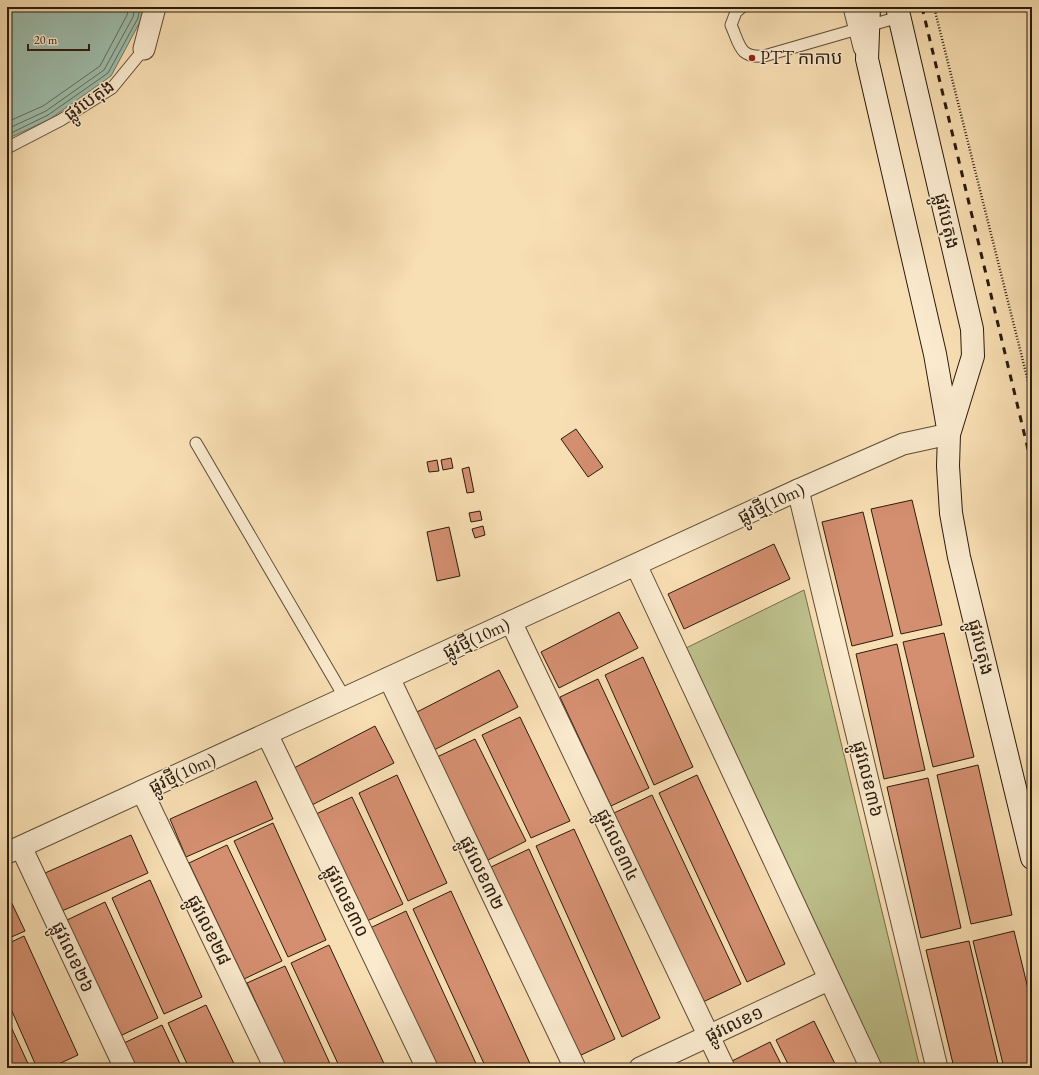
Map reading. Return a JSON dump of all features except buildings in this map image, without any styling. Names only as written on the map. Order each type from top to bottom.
[{"type":"main road","name":"ផ្លូវបេតុង","points":[[898,12],[972,330],[973,356],[949,434]]},
{"type":"main road","name":"ផ្លូវបេតុង","points":[[865,20],[867,59],[935,354],[949,434],[948,466],[951,513],[959,557],[1032,858]]},
{"type":"street","name":"ផ្លូវបេតុង","points":[[144,49],[155,7]]},
{"type":"street","points":[[854,7],[865,20]]},
{"type":"street","name":"ផ្លូវថ្មី(10m)","points":[[14,850],[798,490],[903,444],[949,434]]},
{"type":"street","name":"ផ្លូវលេខ៣៦","points":[[798,490],[937,1068]]},
{"type":"street","points":[[636,565],[870,1068]]},
{"type":"street","name":"ផ្លូវលេខ៣៤","points":[[511,622],[724,1068]]},
{"type":"street","name":"ផ្លូវលេខ៣២","points":[[389,678],[575,1068]]},
{"type":"street","name":"ផ្លូវលេខ៣០","points":[[268,734],[427,1068]]},
{"type":"street","name":"ផ្លូវលេខ២៨","points":[[142,791],[275,1068]]},
{"type":"street","name":"ផ្លូវលេខ២៦","points":[[14,850],[125,1068]]},
{"type":"street","name":"ផ្លូវលេខ១","points":[[640,1068],[828,980]]},
{"type":"lane","points":[[742,7],[736,12],[731,25],[742,50],[752,57],[764,56],[865,20],[898,12]]},
{"type":"lane","name":"ផ្លូវបេតុង","points":[[7,148],[61,120],[112,88],[144,49]]},
{"type":"lane","points":[[196,443],[345,698]]},
{"type":"path","points":[[934,7],[1032,397]]},
{"type":"green space","points":[[804,590],[920,1068],[882,1068],[682,650]]},
{"type":"water","points":[[7,7],[144,7],[141,20],[111,76],[50,119],[7,139]]},
{"type":"railway","points":[[922,7],[1032,466]]},
{"type":"place","name":"PTT កាកាប","points":[[752,58]]}]
